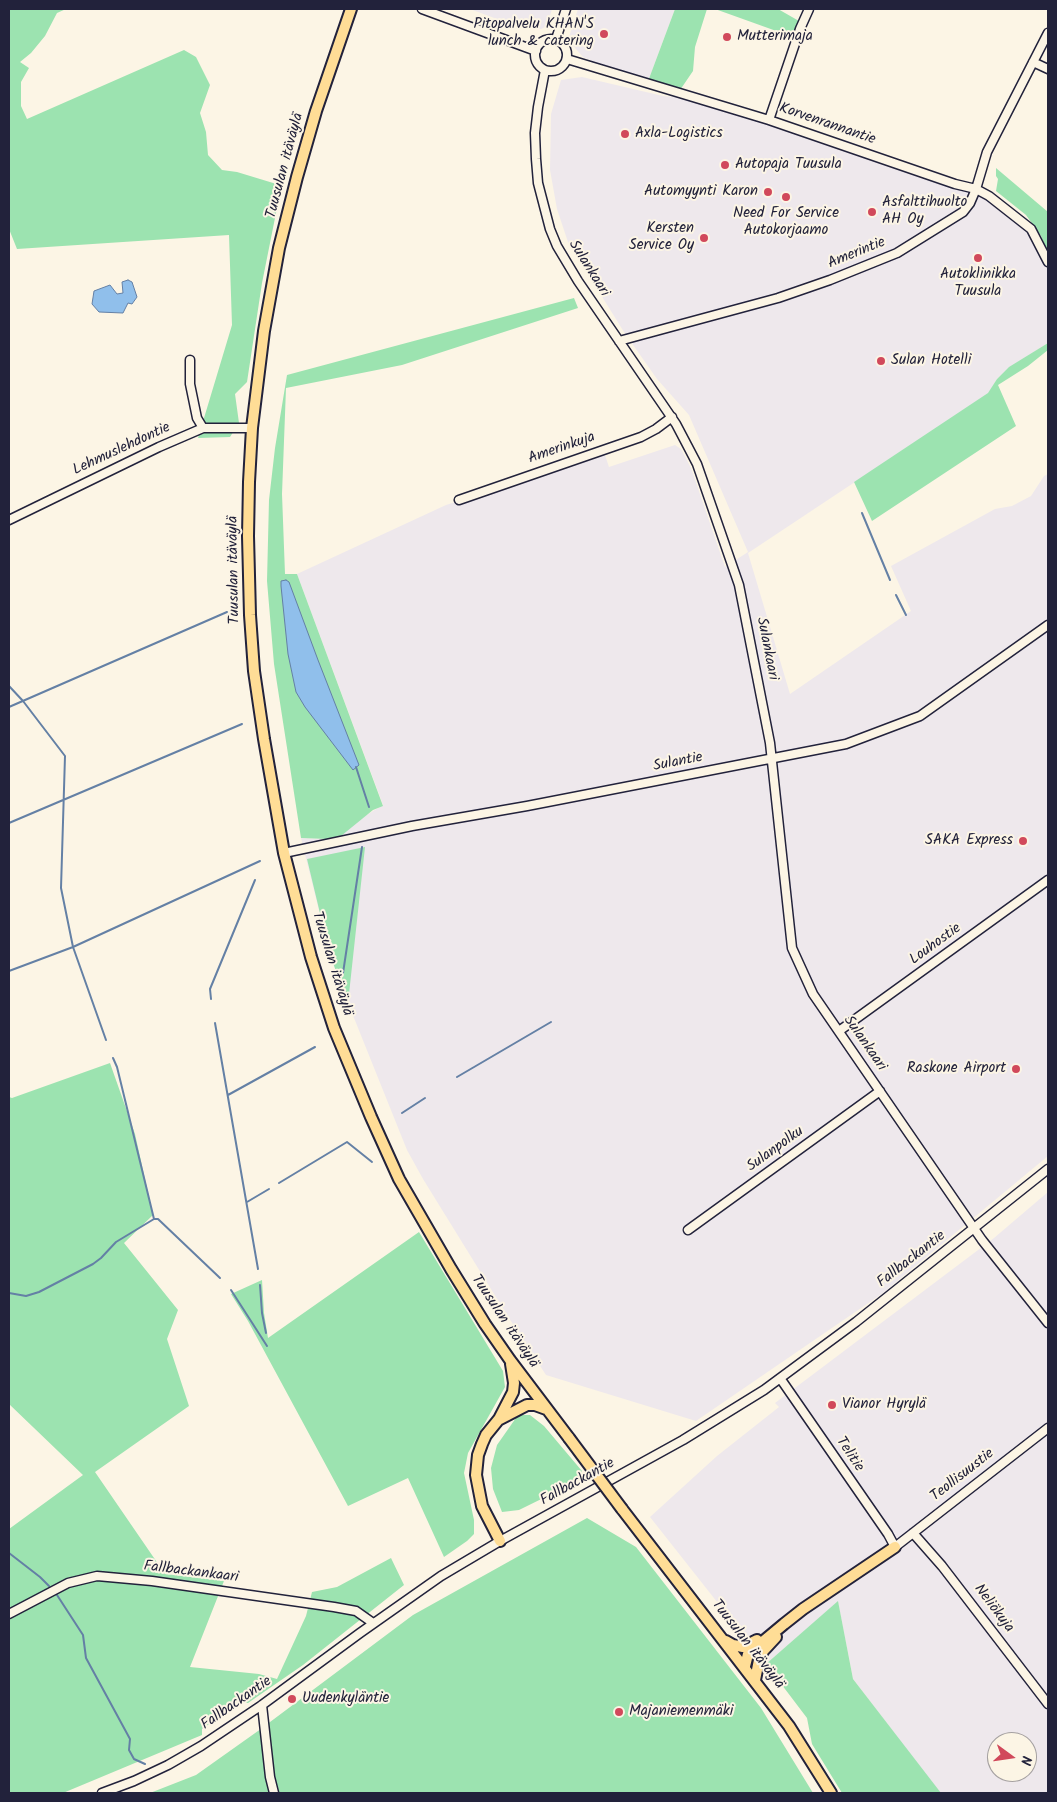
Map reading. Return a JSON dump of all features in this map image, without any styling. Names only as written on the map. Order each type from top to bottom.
[{"type":"main road","name":"Tuusulan itäväylä","points":[[351,9],[316,112],[297,177],[280,248],[264,331],[252,428],[248,527],[250,615],[254,672],[284,853],[311,957],[334,1028],[371,1117],[400,1179],[446,1261],[485,1324],[622,1509],[745,1666],[789,1726],[831,1793]]},
{"type":"main road","points":[[500,1541],[482,1506],[476,1476],[478,1455],[482,1444],[486,1435],[499,1420],[513,1392],[513,1373],[510,1360]]},
{"type":"main road","points":[[499,1420],[527,1405],[535,1405],[548,1411]]},
{"type":"main road","points":[[745,1666],[746,1657],[756,1646],[817,1599],[895,1547]]},
{"type":"main road","points":[[724,1640],[739,1647],[750,1644],[801,1607],[817,1599]]},
{"type":"main road","points":[[755,1680],[759,1660],[770,1643],[817,1599]]},
{"type":"street","points":[[422,9],[536,51]]},
{"type":"street","points":[[556,39],[566,9]]},
{"type":"street","points":[[769,120],[798,34],[809,9]]},
{"type":"street","name":"Amerintie","points":[[619,341],[817,285],[897,253],[963,212],[970,203],[976,189],[988,152],[1048,33]]},
{"type":"street","points":[[556,39],[564,45],[567,59],[561,68],[551,72],[538,65],[536,51],[541,43],[546,40],[556,39]]},
{"type":"street","name":"Korvenrannantie","points":[[567,59],[769,120],[955,184],[976,189],[989,196],[1031,229],[1048,262]]},
{"type":"street","points":[[1033,62],[1048,69]]},
{"type":"street","name":"Sulankaari","points":[[545,70],[535,133],[538,184],[557,246],[578,281],[672,417],[697,464],[739,585],[770,743],[792,948],[813,994],[982,1240],[1048,1323]]},
{"type":"street","points":[[190,360],[190,384],[197,418],[203,428]]},
{"type":"street","name":"Amerinkuja","points":[[459,500],[641,437],[672,417]]},
{"type":"street","name":"Lehmuslehdontie","points":[[9,520],[159,447],[203,428],[252,428]]},
{"type":"street","name":"Sulantie","points":[[284,853],[412,826],[527,806],[846,744],[920,716],[1048,626]]},
{"type":"street","name":"Louhostie","points":[[839,1031],[1048,880]]},
{"type":"street","name":"Sulanpolku","points":[[688,1230],[880,1092]]},
{"type":"street","name":"Fallbackantie","points":[[102,1793],[168,1765],[201,1746],[262,1705],[373,1623],[441,1576],[500,1541],[683,1440],[780,1378],[975,1229],[1048,1169]]},
{"type":"street","name":"Telitie","points":[[780,1378],[888,1534],[895,1547]]},
{"type":"street","name":"Teollisuustie","points":[[895,1547],[1048,1428]]},
{"type":"street","name":"Neliökuja","points":[[913,1533],[942,1566],[1048,1704]]},
{"type":"street","name":"Fallbackankaari","points":[[9,1614],[68,1583],[97,1576],[334,1607],[356,1611],[373,1623]]},
{"type":"street","points":[[262,1705],[270,1777],[274,1793]]},
{"type":"shaded area","points":[[470,9],[552,9],[547,26],[541,29],[505,22]]},
{"type":"shaded area","points":[[578,9],[675,9],[647,84],[583,57],[568,40]]},
{"type":"shaded area","points":[[582,77],[663,96],[703,100],[976,189],[1013,212],[1048,258],[1048,343],[1009,368],[997,379],[989,393],[748,553],[790,694],[911,611],[891,566],[995,509],[1012,506],[1031,496],[1044,476],[1048,474],[1048,1156],[883,1293],[696,1421],[546,1375],[507,1315],[407,1150],[330,955],[301,838],[327,839],[383,805],[297,574],[446,505],[605,455],[609,467],[675,445],[681,449],[691,468],[725,567],[748,552],[689,415],[657,379],[624,332],[568,242],[557,209],[550,170],[551,114],[561,80]]},
{"type":"shaded area","points":[[1048,1192],[1048,1793],[940,1793],[853,1679],[838,1602],[766,1664],[650,1517],[717,1456],[779,1407],[775,1403],[994,1238]]},
{"type":"green space","points":[[9,9],[66,9],[57,13],[45,36],[31,53],[20,62],[29,68],[21,82],[21,106],[27,119],[184,50],[196,57],[210,85],[200,113],[206,132],[208,155],[222,170],[237,172],[283,186],[262,283],[247,382],[235,394],[239,423],[230,437],[198,438],[232,325],[229,235],[17,249],[9,229]]},
{"type":"green space","points":[[675,9],[707,9],[695,47],[693,71],[678,93],[647,84]]},
{"type":"green space","points":[[715,9],[778,9],[799,21],[793,37]]},
{"type":"green space","points":[[996,168],[1048,212],[1048,253],[1041,236],[1026,215],[996,191],[998,179]]},
{"type":"green space","points":[[574,298],[578,308],[402,365],[286,388],[282,494],[285,574],[297,574],[383,806],[373,810],[341,836],[327,839],[301,838],[274,664],[267,581],[269,500],[287,375]]},
{"type":"green space","points":[[1048,343],[1048,350],[1028,366],[998,385],[1016,426],[872,521],[854,482],[988,393],[997,379],[1009,367]]},
{"type":"green space","points":[[365,847],[348,1003],[330,955],[307,859]]},
{"type":"green space","points":[[110,1063],[135,1134],[153,1215],[124,1243],[178,1310],[167,1339],[189,1406],[95,1472],[165,1574],[224,1581],[190,1667],[259,1674],[277,1679],[306,1616],[312,1592],[337,1587],[391,1558],[404,1585],[303,1665],[248,1703],[241,1702],[202,1729],[202,1735],[63,1793],[9,1793],[9,1529],[83,1475],[9,1404],[9,1097],[12,1098]]},
{"type":"green space","points":[[419,1232],[503,1371],[505,1387],[468,1453],[464,1473],[474,1520],[474,1534],[444,1557],[408,1478],[348,1506],[248,1321],[231,1294],[262,1280],[268,1338]]},
{"type":"green space","points":[[518,1415],[530,1415],[544,1426],[582,1471],[580,1480],[519,1510],[502,1512],[493,1489],[491,1468],[497,1445]]},
{"type":"green space","points":[[587,1518],[636,1547],[761,1708],[813,1793],[150,1793],[196,1775],[413,1615]]},
{"type":"green space","points":[[838,1601],[853,1679],[941,1793],[842,1793],[812,1744],[807,1718],[766,1664]]},
{"type":"water","points":[[128,280],[132,282],[137,297],[132,304],[128,303],[123,313],[99,312],[92,304],[94,291],[110,285],[117,294],[123,293],[122,282]]},
{"type":"water","points":[[286,580],[289,582],[359,765],[353,770],[305,707],[296,692],[288,654],[281,586],[281,581]]},
{"type":"waterway","points":[[862,513],[890,580]]},
{"type":"waterway","points":[[896,595],[906,615]]},
{"type":"waterway","points":[[9,707],[227,612]]},
{"type":"waterway","points":[[9,686],[23,701],[65,756],[61,888],[73,947],[106,1040]]},
{"type":"waterway","points":[[9,823],[242,724]]},
{"type":"waterway","points":[[356,767],[369,807]]},
{"type":"waterway","points":[[343,973],[362,847]]},
{"type":"waterway","points":[[9,971],[73,947],[260,861]]},
{"type":"waterway","points":[[211,999],[210,989],[255,880]]},
{"type":"waterway","points":[[457,1077],[551,1022]]},
{"type":"waterway","points":[[215,1023],[258,1269]]},
{"type":"waterway","points":[[228,1095],[315,1047]]},
{"type":"waterway","points":[[113,1058],[117,1067],[154,1219]]},
{"type":"waterway","points":[[402,1113],[425,1098]]},
{"type":"waterway","points":[[279,1183],[347,1142],[372,1162]]},
{"type":"waterway","points":[[247,1202],[269,1189]]},
{"type":"waterway","points":[[154,1219],[158,1219],[220,1278]]},
{"type":"waterway","points":[[9,1293],[26,1296],[39,1292],[93,1264],[116,1242],[154,1219]]},
{"type":"waterway","points":[[260,1285],[266,1333]]},
{"type":"waterway","points":[[231,1290],[267,1346]]},
{"type":"waterway","points":[[9,1553],[49,1586]]},
{"type":"waterway","points":[[57,1595],[83,1635],[86,1658],[130,1739],[129,1750],[134,1759],[145,1764]]},
{"type":"place","name":"Pitopalvelu KHAN'S lunch & catering","points":[[604,34]]},
{"type":"place","name":"Mutterimaja","points":[[727,37]]},
{"type":"place","name":"Axla-Logistics","points":[[625,134]]},
{"type":"place","name":"Autopaja Tuusula","points":[[725,165]]},
{"type":"place","name":"Automyynti Karon","points":[[768,192]]},
{"type":"place","name":"Need For Service Autokorjaamo","points":[[786,197]]},
{"type":"place","name":"Asfalttihuolto AH Oy","points":[[872,212]]},
{"type":"place","name":"Kersten Service Oy","points":[[704,238]]},
{"type":"place","name":"Autoklinikka Tuusula","points":[[978,258]]},
{"type":"place","name":"Sulan Hotelli","points":[[881,361]]},
{"type":"place","name":"SAKA Express","points":[[1023,841]]},
{"type":"place","name":"Raskone Airport","points":[[1016,1069]]},
{"type":"place","name":"Vianor Hyrylä","points":[[832,1405]]},
{"type":"place","name":"Uudenkyläntie","points":[[292,1699]]},
{"type":"place","name":"Majaniemenmäki","points":[[619,1712]]}]
